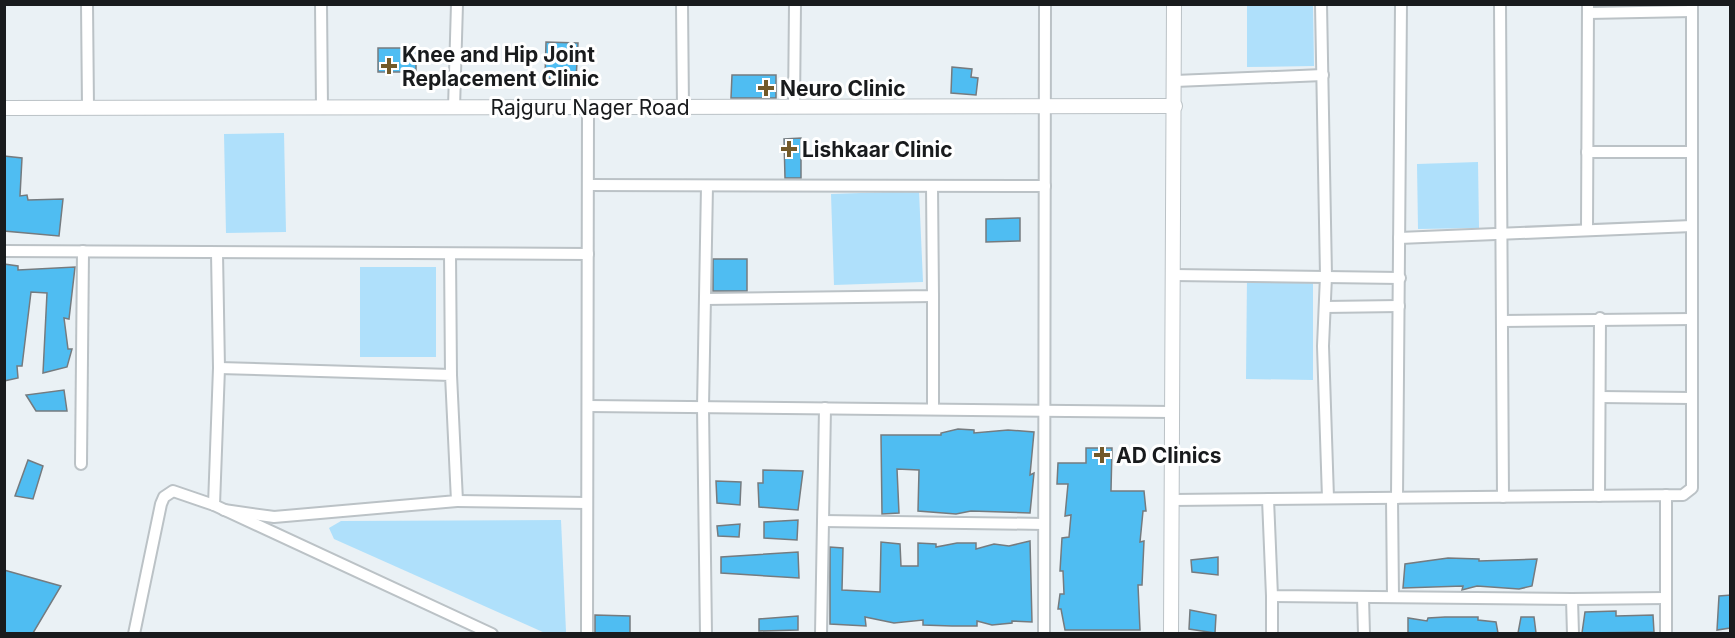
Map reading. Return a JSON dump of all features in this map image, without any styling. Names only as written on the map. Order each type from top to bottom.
[{"type":"street","points":[[87,4],[88,108]]},
{"type":"street","points":[[321,4],[322,108]]},
{"type":"street","points":[[454,108],[457,4]]},
{"type":"street","points":[[682,4],[683,107]]},
{"type":"street","points":[[794,107],[795,4]]},
{"type":"street","points":[[1044,633],[1045,4]]},
{"type":"street","points":[[1171,633],[1174,4]]},
{"type":"street","points":[[1321,4],[1326,276],[1323,346],[1328,498]]},
{"type":"street","points":[[1393,597],[1400,278],[1401,4]]},
{"type":"street","points":[[1500,4],[1503,497]]},
{"type":"street","points":[[1172,500],[1683,495],[1692,488],[1692,8],[1588,9],[1587,229]]},
{"type":"street","points":[[1175,81],[1323,75]]},
{"type":"street","name":"Rajguru Nager Road","points":[[4,108],[1175,106]]},
{"type":"street","points":[[587,633],[588,108]]},
{"type":"street","points":[[1587,152],[1692,152]]},
{"type":"street","points":[[588,185],[1045,186]]},
{"type":"street","points":[[706,633],[703,407],[707,186]]},
{"type":"street","points":[[932,186],[933,408]]},
{"type":"street","points":[[1399,238],[1692,226]]},
{"type":"street","points":[[4,251],[588,254]]},
{"type":"street","points":[[81,464],[83,251]]},
{"type":"street","points":[[217,253],[219,507]]},
{"type":"street","points":[[450,254],[451,375],[457,501]]},
{"type":"street","points":[[1173,275],[1400,278]]},
{"type":"street","points":[[705,299],[933,296]]},
{"type":"street","points":[[1325,307],[1399,306]]},
{"type":"street","points":[[1502,321],[1600,318],[1692,320]]},
{"type":"street","points":[[1599,496],[1600,318]]},
{"type":"street","points":[[219,368],[451,375]]},
{"type":"street","points":[[1600,397],[1692,398]]},
{"type":"street","points":[[588,406],[1172,412]]},
{"type":"street","points":[[821,633],[825,408]]},
{"type":"street","points":[[134,633],[164,497],[173,491],[219,507],[492,633]]},
{"type":"street","points":[[1666,495],[1666,633]]},
{"type":"street","points":[[1268,499],[1272,633]]},
{"type":"street","points":[[219,507],[274,517],[457,501],[587,503]]},
{"type":"street","points":[[823,521],[1044,524]]},
{"type":"street","points":[[1272,596],[1666,598]]},
{"type":"street","points":[[1363,597],[1364,633]]},
{"type":"street","points":[[1572,599],[1573,633]]},
{"type":"shaded area","points":[[1247,5],[1313,5],[1314,66],[1247,67]]},
{"type":"shaded area","points":[[284,133],[286,232],[226,233],[224,134]]},
{"type":"shaded area","points":[[1478,162],[1479,228],[1418,229],[1417,164]]},
{"type":"shaded area","points":[[919,191],[923,282],[834,285],[831,194]]},
{"type":"shaded area","points":[[360,267],[436,267],[436,357],[360,357]]},
{"type":"shaded area","points":[[1247,277],[1313,277],[1313,380],[1246,379]]},
{"type":"shaded area","points":[[561,520],[566,632],[545,633],[334,539],[329,528],[341,521]]},
{"type":"building","points":[[546,42],[578,43],[576,80],[545,78]]},
{"type":"building","points":[[378,48],[416,48],[416,72],[378,72]]},
{"type":"building","points":[[952,67],[972,69],[971,77],[978,78],[976,95],[951,93]]},
{"type":"building","points":[[732,75],[776,75],[776,98],[731,98]]},
{"type":"building","points":[[801,138],[801,178],[785,178],[784,139]]},
{"type":"building","points":[[4,156],[22,158],[20,196],[27,195],[28,200],[63,199],[59,236],[4,231]]},
{"type":"building","points":[[1020,218],[1020,241],[986,242],[986,219]]},
{"type":"building","points":[[713,259],[747,259],[747,291],[713,291]]},
{"type":"building","points":[[4,264],[18,266],[18,270],[75,267],[69,319],[64,318],[68,349],[72,349],[67,367],[43,373],[47,293],[31,292],[22,366],[17,366],[18,378],[4,381]]},
{"type":"building","points":[[64,390],[67,411],[36,411],[26,395]]},
{"type":"building","points":[[958,429],[974,430],[974,433],[1008,430],[1034,432],[1030,475],[1034,473],[1030,513],[971,511],[956,514],[918,511],[919,470],[897,469],[899,513],[882,514],[881,435],[941,435],[941,433]]},
{"type":"building","points":[[1086,448],[1112,448],[1111,491],[1144,491],[1146,511],[1143,511],[1140,542],[1144,541],[1142,585],[1138,585],[1140,630],[1065,630],[1061,609],[1058,609],[1060,594],[1064,594],[1063,571],[1060,571],[1062,538],[1069,537],[1071,515],[1065,516],[1068,484],[1057,484],[1058,463],[1086,463]]},
{"type":"building","points":[[28,460],[43,466],[33,499],[15,496]]},
{"type":"building","points":[[763,470],[803,471],[798,510],[759,507],[758,483],[763,483]]},
{"type":"building","points":[[716,481],[741,482],[740,505],[717,503]]},
{"type":"building","points":[[798,520],[797,540],[764,538],[764,522]]},
{"type":"building","points":[[740,524],[739,537],[718,536],[717,526]]},
{"type":"building","points":[[1030,541],[1032,622],[1012,621],[1012,623],[992,625],[977,621],[977,626],[952,626],[923,625],[923,620],[894,623],[865,617],[866,626],[830,624],[830,547],[843,548],[842,590],[880,592],[881,542],[900,544],[901,566],[918,566],[918,543],[936,544],[936,547],[957,543],[976,543],[976,549],[994,544],[1009,546]]},
{"type":"building","points":[[798,552],[799,578],[721,573],[721,557]]},
{"type":"building","points":[[1218,557],[1218,575],[1192,572],[1191,560]]},
{"type":"building","points":[[1448,558],[1479,559],[1479,561],[1537,559],[1532,586],[1519,589],[1477,586],[1462,590],[1463,586],[1403,588],[1405,564]]},
{"type":"building","points":[[4,570],[61,586],[33,633],[4,633]]},
{"type":"building","points":[[1731,595],[1730,628],[1717,630],[1719,596]]},
{"type":"building","points":[[1190,610],[1216,615],[1215,633],[1189,629]]},
{"type":"building","points":[[1616,611],[1616,616],[1653,615],[1654,632],[1582,633],[1585,612]]},
{"type":"building","points":[[595,615],[630,616],[630,633],[595,633]]},
{"type":"building","points":[[798,616],[798,630],[759,631],[759,619]]},
{"type":"building","points":[[1478,617],[1478,620],[1496,622],[1498,633],[1408,633],[1408,618],[1427,621],[1428,618]]},
{"type":"building","points":[[1521,617],[1534,617],[1536,633],[1518,633]]},
{"type":"place","name":"Knee and Hip Joint Replacement Clinic","points":[[389,66]]},
{"type":"place","name":"Neuro Clinic","points":[[766,88]]},
{"type":"place","name":"Lishkaar Clinic","points":[[789,149]]},
{"type":"place","name":"AD Clinics","points":[[1102,455]]}]
